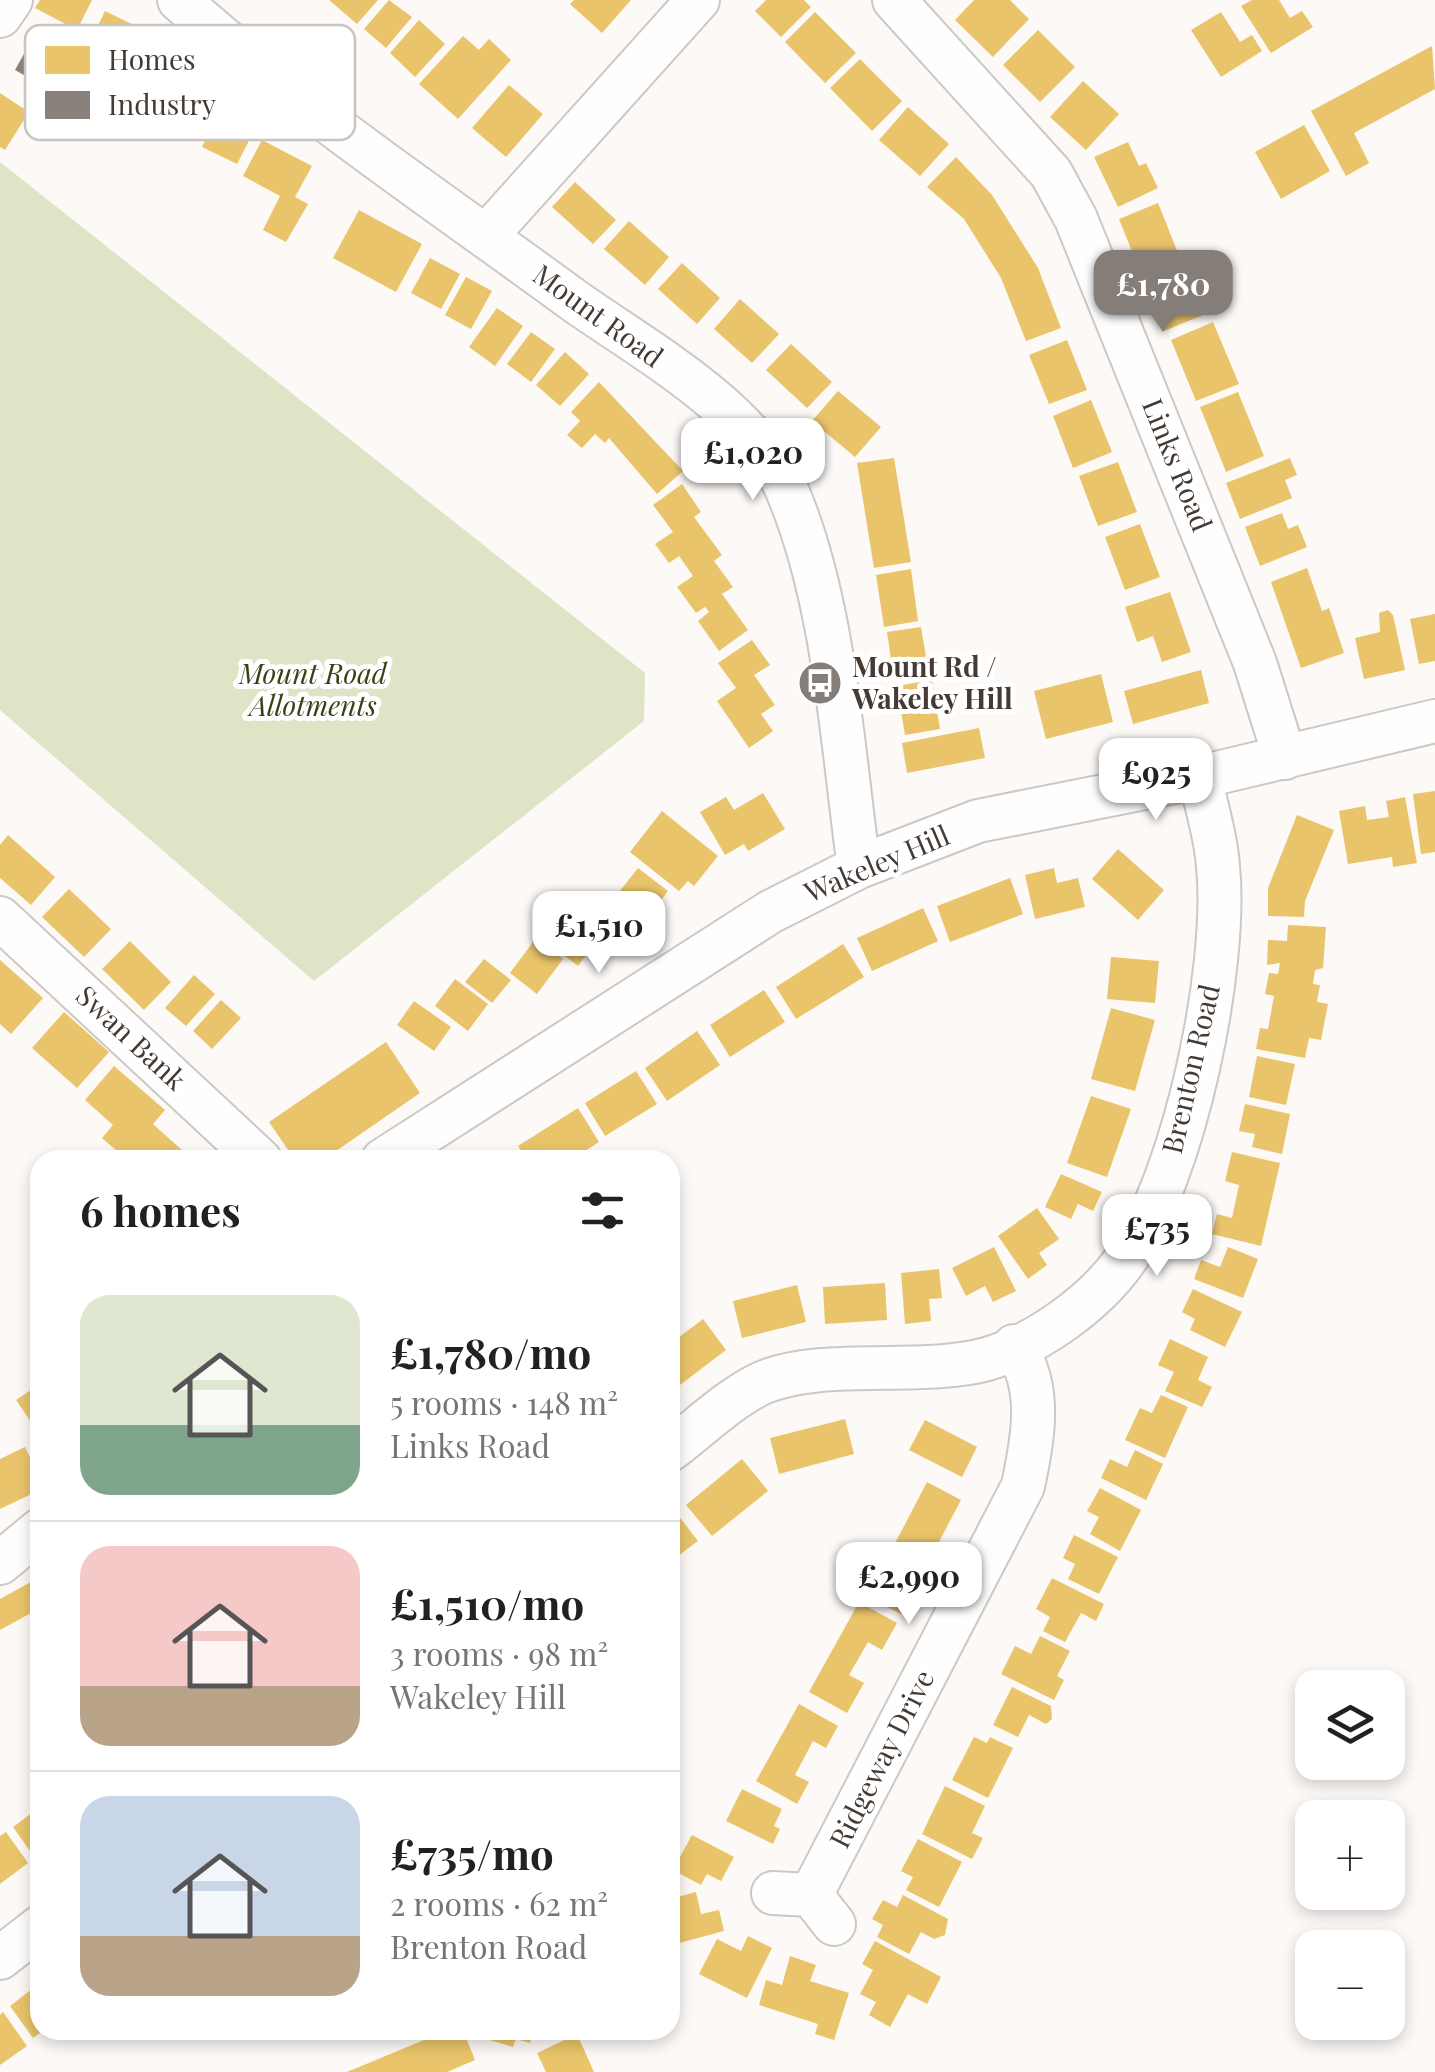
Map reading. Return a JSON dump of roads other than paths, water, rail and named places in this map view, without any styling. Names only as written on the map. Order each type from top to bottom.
[{"type":"street","points":[[0,16],[11,0]]},
{"type":"street","name":"Mount Road","points":[[179,0],[211,25]]},
{"type":"street","points":[[486,236],[698,0]]},
{"type":"street","name":"Links Road","points":[[894,0],[1051,173],[1076,219],[1255,662],[1285,758]]},
{"type":"street","name":"Mount Road","points":[[355,139],[700,388],[751,436],[785,486],[817,583],[859,868]]},
{"type":"street","name":"Wakeley Hill","points":[[398,1150],[770,912],[859,868],[978,821],[1200,777],[1435,721]]},
{"type":"street","name":"Brenton Road","points":[[680,1443],[762,1383],[829,1372],[976,1362],[1049,1330],[1093,1295],[1125,1260],[1146,1224],[1170,1160],[1199,1060],[1215,965],[1218,866],[1200,777]]},
{"type":"street","name":"Swan Bank","points":[[0,918],[249,1150]]},
{"type":"street","name":"Ridgeway Drive","points":[[806,1904],[1023,1486],[1034,1436],[1030,1369],[1014,1346]]},
{"type":"street","points":[[0,1563],[30,1538]]},
{"type":"street","points":[[0,1958],[30,1935]]},
{"type":"place","name":"Mount Rd / Wakeley Hill","points":[[820,683]]},
{"type":"park label","name":"Mount Road Allotments","points":[[313,690]]}]
